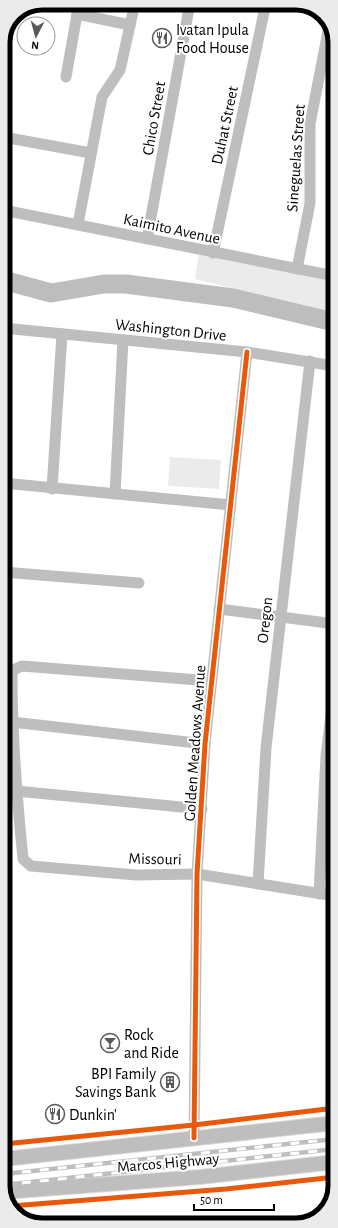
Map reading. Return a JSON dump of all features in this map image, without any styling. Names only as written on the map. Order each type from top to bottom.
[{"type":"main road","name":"Marcos Highway","points":[[10,1158],[328,1124]]},
{"type":"main road","name":"Marcos Highway","points":[[11,1191],[200,1177],[328,1163]]},
{"type":"street","points":[[66,77],[78,10]]},
{"type":"street","points":[[84,10],[130,25]]},
{"type":"street","points":[[78,224],[102,97],[120,70],[133,10]]},
{"type":"street","name":"Chico Street","points":[[147,239],[189,10]]},
{"type":"street","name":"Duhat Street","points":[[213,253],[265,10]]},
{"type":"street","name":"Sineguelas Street","points":[[296,269],[310,203],[310,124],[327,36]]},
{"type":"street","points":[[10,138],[91,154]]},
{"type":"street","name":"Kaimito Avenue","points":[[10,211],[328,275]]},
{"type":"street","name":"Washington Drive","points":[[10,329],[247,352],[328,365]]},
{"type":"street","points":[[52,489],[62,334]]},
{"type":"street","points":[[115,494],[123,340]]},
{"type":"street","name":"Golden Meadows Avenue","points":[[194,1138],[197,874],[205,744],[247,352]]},
{"type":"street","name":"Oregon","points":[[258,884],[266,748],[310,361]]},
{"type":"street","points":[[10,484],[230,505]]},
{"type":"street","points":[[10,573],[138,583]]},
{"type":"street","points":[[219,609],[328,623]]},
{"type":"street","points":[[202,809],[16,791],[12,722],[12,677],[13,670],[22,666],[211,681]]},
{"type":"street","points":[[12,722],[205,744]]},
{"type":"street","points":[[320,894],[328,740]]},
{"type":"street","name":"Missouri","points":[[16,791],[23,859],[31,866],[136,875],[197,874],[328,895]]},
{"type":"shaded area","points":[[199,254],[328,281],[328,312],[195,279]]},
{"type":"shaded area","points":[[170,457],[221,460],[219,489],[168,486]]},
{"type":"waterway","points":[[10,282],[51,293],[104,284],[126,284],[233,298],[328,321]]},
{"type":"railway","points":[[10,1173],[328,1140]]},
{"type":"railway","points":[[10,1184],[328,1150]]},
{"type":"cycle path","points":[[194,1138],[197,874],[205,744],[247,352]]},
{"type":"cycle path","points":[[10,1143],[194,1125],[328,1109]]},
{"type":"cycle path","points":[[17,1206],[226,1189],[328,1178]]},
{"type":"place","name":"Ivatan Ipula Food House","points":[[162,38]]},
{"type":"place","name":"Rock and Ride","points":[[110,1043]]},
{"type":"place","name":"BPI Family Savings Bank","points":[[170,1082]]},
{"type":"place","name":"Dunkin'","points":[[55,1114]]}]
